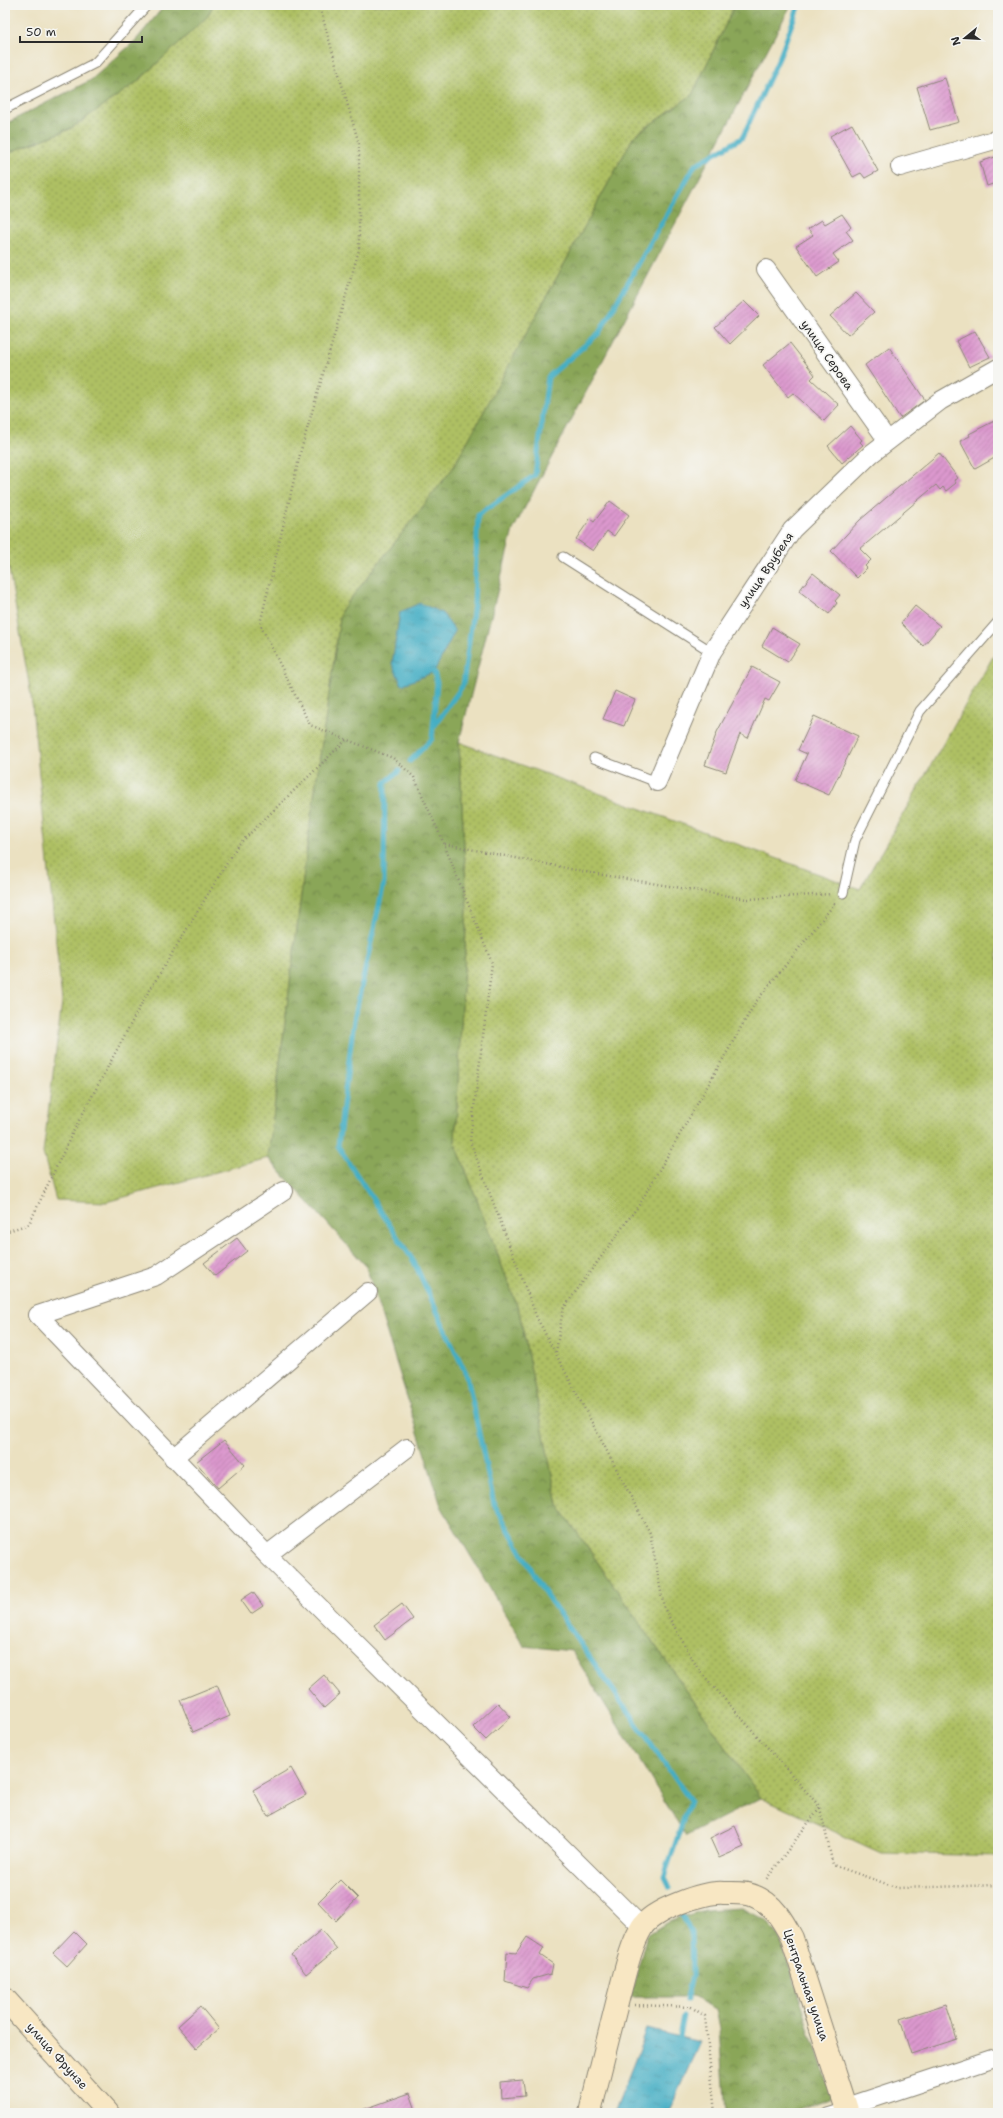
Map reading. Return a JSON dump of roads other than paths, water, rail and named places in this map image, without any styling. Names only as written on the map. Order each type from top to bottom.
[{"type":"street","points":[[900,167],[998,139]]},
{"type":"street","name":"улица Серова","points":[[766,269],[888,441]]},
{"type":"street","name":"улица Врубеля","points":[[658,782],[712,652],[792,530],[871,454],[940,401],[998,368]]},
{"type":"street","points":[[284,1190],[156,1276],[38,1315],[267,1555],[630,1914],[643,1925],[632,1950],[590,2113]]},
{"type":"street","points":[[174,1458],[368,1292]]},
{"type":"street","points":[[267,1555],[407,1448]]},
{"type":"street","name":"Центральная улица","points":[[643,1925],[669,1907],[694,1897],[720,1892],[754,1895],[770,1905],[792,1938],[841,2111]]},
{"type":"street","name":"улица Фрунзе","points":[[5,1999],[108,2113]]},
{"type":"street","points":[[841,2111],[998,2057]]},
{"type":"lane","points":[[5,110],[96,64],[147,5]]},
{"type":"lane","points":[[563,557],[712,652]]},
{"type":"lane","points":[[843,893],[855,840],[920,711],[998,622]]},
{"type":"lane","points":[[594,758],[658,782]]},
{"type":"water","points":[[420,603],[442,613],[455,631],[434,672],[402,685],[392,664],[400,612]]},
{"type":"water","points":[[647,2029],[700,2042],[668,2113],[614,2113]]},
{"type":"waterway","points":[[433,728],[463,685],[474,604],[478,515],[535,475],[548,377],[599,333],[695,165],[742,138],[780,56],[799,5]]},
{"type":"waterway","points":[[410,761],[432,739],[437,683],[434,672]]},
{"type":"waterway","points":[[399,771],[385,783],[384,883],[354,1020],[338,1146],[414,1262],[467,1376],[494,1504],[545,1593],[690,1800],[664,1877],[669,1887]]},
{"type":"waterway","points":[[681,1913],[691,1933],[692,1975],[686,2001]]},
{"type":"waterway","points":[[679,2037],[683,2016]]}]
